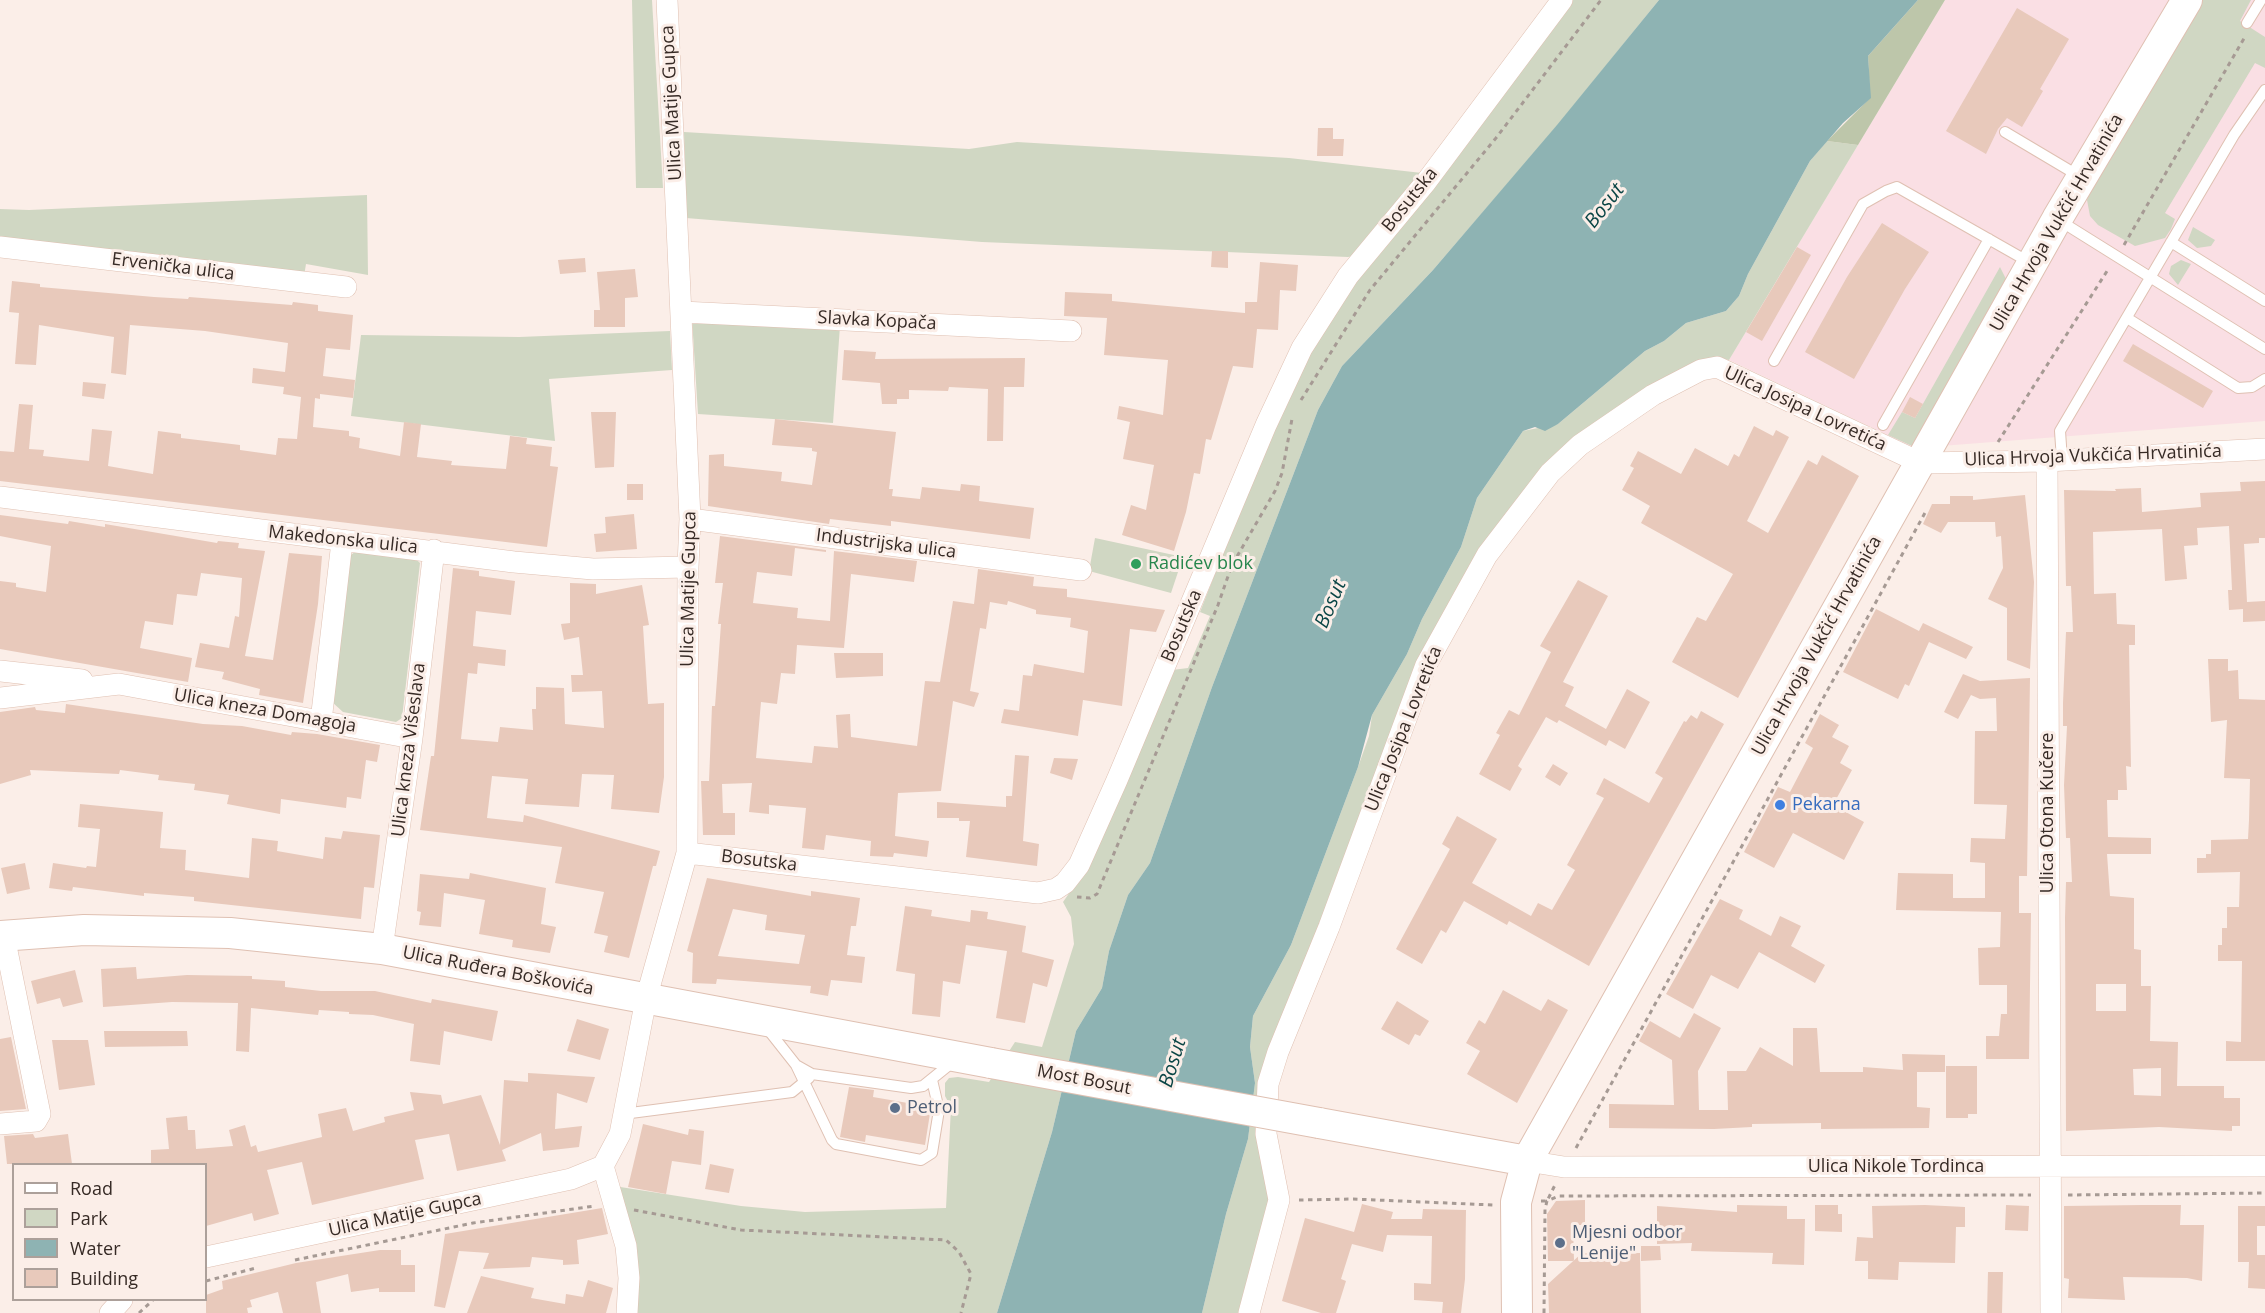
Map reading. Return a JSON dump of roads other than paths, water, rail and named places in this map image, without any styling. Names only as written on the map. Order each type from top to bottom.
[{"type":"main road","name":"Ulica Hrvoja Vukčić Hrvatinića","points":[[1516,1313],[1516,1202],[1527,1161],[2057,219],[2187,0]]},
{"type":"main road","name":"Ulica Ruđera Boškovića","points":[[2,936],[84,930],[230,933],[382,949],[992,1063]]},
{"type":"main road","name":"Most Bosut","points":[[992,1063],[1527,1161]]},
{"type":"street","name":"Ulica Matije Gupca","points":[[207,1257],[571,1179],[603,1166],[620,1134],[646,999],[687,853],[690,519],[668,0]]},
{"type":"street","name":"Bosutska","points":[[687,853],[1038,893],[1056,889],[1065,883],[1079,865],[1266,425],[1302,348],[1348,276],[1426,182],[1562,0]]},
{"type":"street","name":"Ervenička ulica","points":[[0,247],[346,287]]},
{"type":"street","name":"Slavka Kopača","points":[[682,312],[1071,331]]},
{"type":"street","name":"Ulica Josipa Lovretića","points":[[1249,1313],[1279,1200],[1266,1134],[1268,1084],[1278,1052],[1329,927],[1426,665],[1487,555],[1523,505],[1550,473],[1580,445],[1662,390],[1701,370],[1717,368],[1921,463]]},
{"type":"street","name":"Ulica Hrvoja Vukčića Hrvatinića","points":[[1921,463],[2055,460],[2265,449]]},
{"type":"street","name":"Ulica Otona Kučere","points":[[2051,1313],[2049,1166],[2055,460]]},
{"type":"street","name":"Makedonska ulica","points":[[0,496],[342,542],[434,550],[514,562],[593,569],[688,567]]},
{"type":"street","name":"Industrijska ulica","points":[[690,519],[1081,570]]},
{"type":"street","points":[[321,721],[342,542]]},
{"type":"street","name":"Ulica kneza Višeslava","points":[[382,949],[412,738],[434,550]]},
{"type":"street","name":"Ulica kneza Domagoja","points":[[0,671],[119,684],[412,738]]},
{"type":"street","name":"Ulica kneza Domagoja","points":[[0,698],[119,684]]},
{"type":"street","points":[[0,1124],[36,1121],[40,1114],[2,936]]},
{"type":"street","name":"Ulica Nikole Tordinca","points":[[1527,1161],[1564,1167],[2265,1166]]},
{"type":"street","points":[[603,1166],[626,1246],[629,1278],[627,1313]]},
{"type":"street","points":[[110,1313],[120,1301]]},
{"type":"lane","points":[[2247,23],[2261,0]]},
{"type":"lane","points":[[2055,460],[2060,431],[2252,105],[2265,90]]},
{"type":"lane","points":[[2005,132],[2082,177]]},
{"type":"lane","points":[[1774,361],[1856,215],[1872,197],[1897,188],[2032,263]]},
{"type":"lane","points":[[2057,219],[2265,349]]},
{"type":"lane","points":[[1883,425],[1989,239]]},
{"type":"lane","points":[[2171,242],[2265,301]]},
{"type":"lane","points":[[2127,318],[2238,388],[2252,387],[2265,379]]},
{"type":"lane","points":[[760,1020],[809,1078],[832,1140],[836,1144],[921,1160],[932,1153],[939,1110],[932,1080]]},
{"type":"lane","points":[[624,1114],[792,1092],[809,1078],[911,1088],[923,1086],[959,1057]]},
{"type":"water","name":"Bosut","points":[[1659,0],[1918,0],[1868,56],[1871,98],[1843,123],[1810,161],[1748,274],[1739,296],[1726,311],[1686,323],[1664,341],[1645,351],[1558,424],[1545,431],[1535,427],[1523,431],[1477,498],[1461,547],[1422,619],[1407,654],[1372,715],[1358,767],[1291,945],[1253,1016],[1250,1047],[1255,1083],[1248,1139],[1226,1214],[1202,1313],[997,1313],[1052,1132],[1076,1031],[1102,988],[1109,951],[1128,895],[1150,863],[1212,687],[1318,410],[1342,366],[1433,270],[1557,125]]},
{"type":"place","name":"Radićev blok","points":[[1136,564]]},
{"type":"place","name":"Pekarna","points":[[1780,805]]},
{"type":"place","name":"Petrol","points":[[895,1108]]},
{"type":"place","name":"Mjesni odbor \"Lenije\"","points":[[1560,1243]]}]
